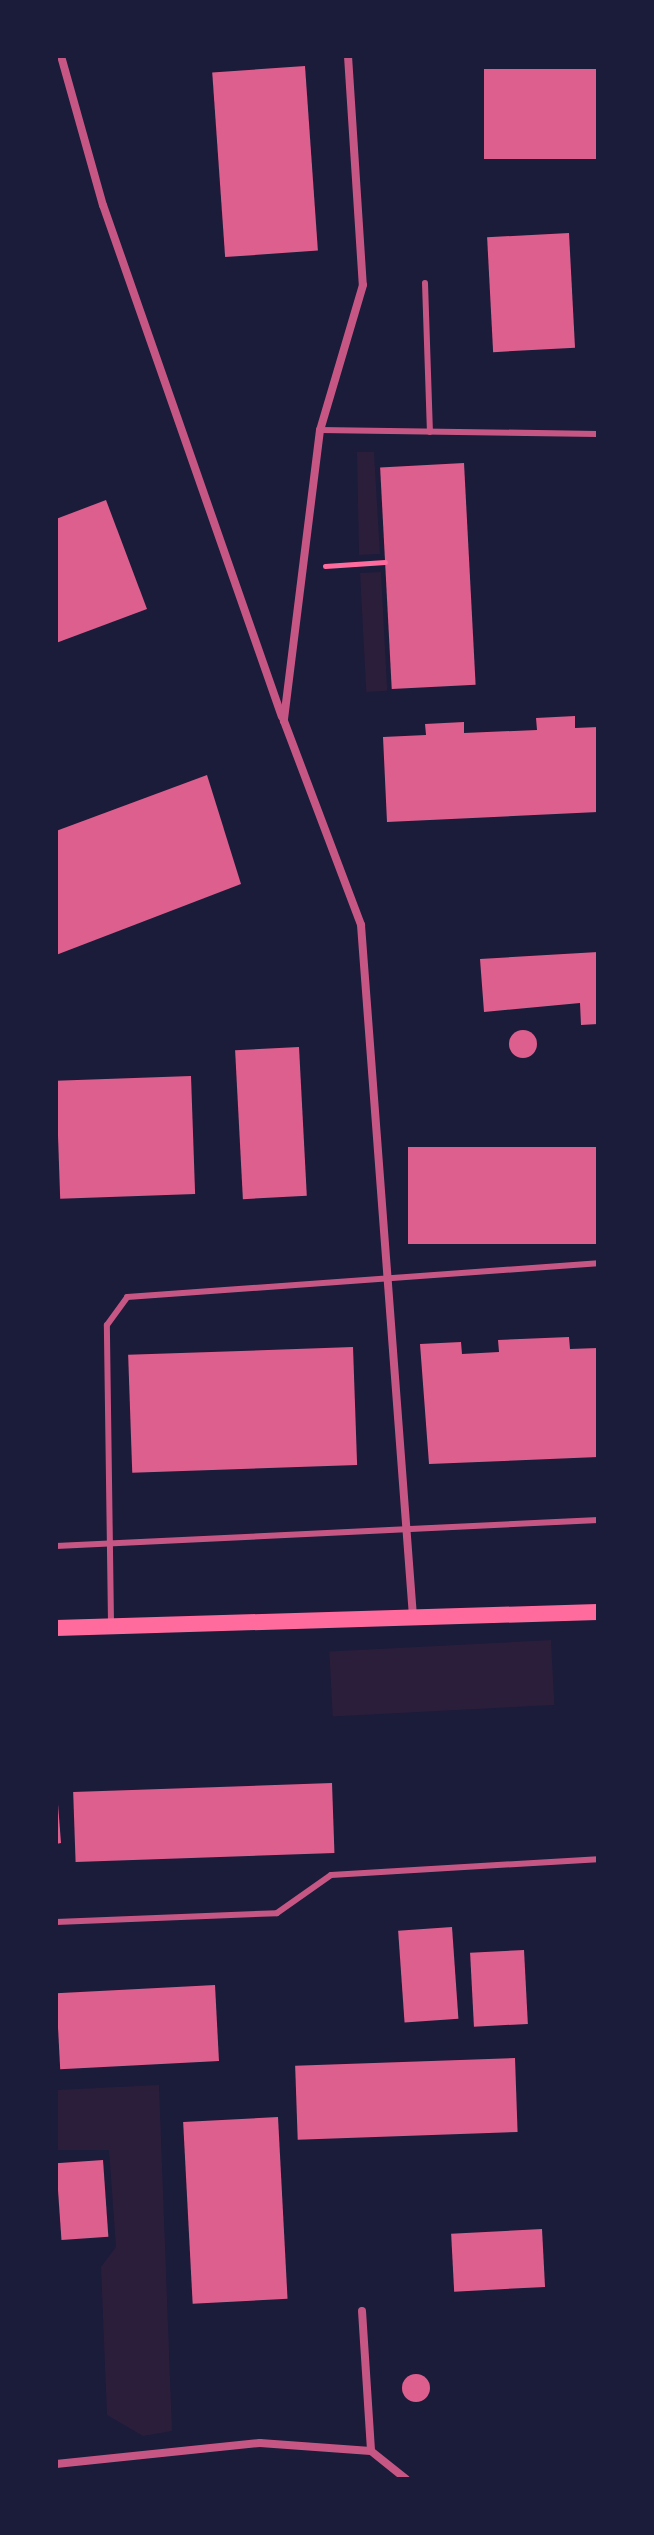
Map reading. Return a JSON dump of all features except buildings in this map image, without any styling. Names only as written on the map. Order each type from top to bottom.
[{"type":"main road","points":[[56,1628],[598,1612]]},
{"type":"street","points":[[61,56],[103,205],[284,721],[361,925],[413,1616]]},
{"type":"street","points":[[284,721],[320,430],[363,285],[348,56]]},
{"type":"street","points":[[362,2311],[371,2451]]},
{"type":"street","points":[[56,2464],[260,2443],[371,2451],[406,2479]]},
{"type":"lane","points":[[425,283],[430,432]]},
{"type":"lane","points":[[320,430],[598,434]]},
{"type":"lane","points":[[111,1626],[107,1325],[127,1297],[598,1263]]},
{"type":"lane","points":[[56,1546],[598,1520]]},
{"type":"lane","points":[[56,1922],[277,1913],[331,1875],[598,1859]]},
{"type":"path","points":[[304,567],[385,562]]},
{"type":"shaded area","points":[[357,452],[374,452],[380,554],[359,555]]},
{"type":"shaded area","points":[[381,572],[387,691],[366,692],[360,573]]},
{"type":"shaded area","points":[[551,1640],[554,1705],[333,1717],[329,1652]]},
{"type":"shaded area","points":[[159,2085],[172,2431],[143,2436],[107,2415],[101,2267],[116,2247],[109,2150],[56,2150],[56,2090]]}]
